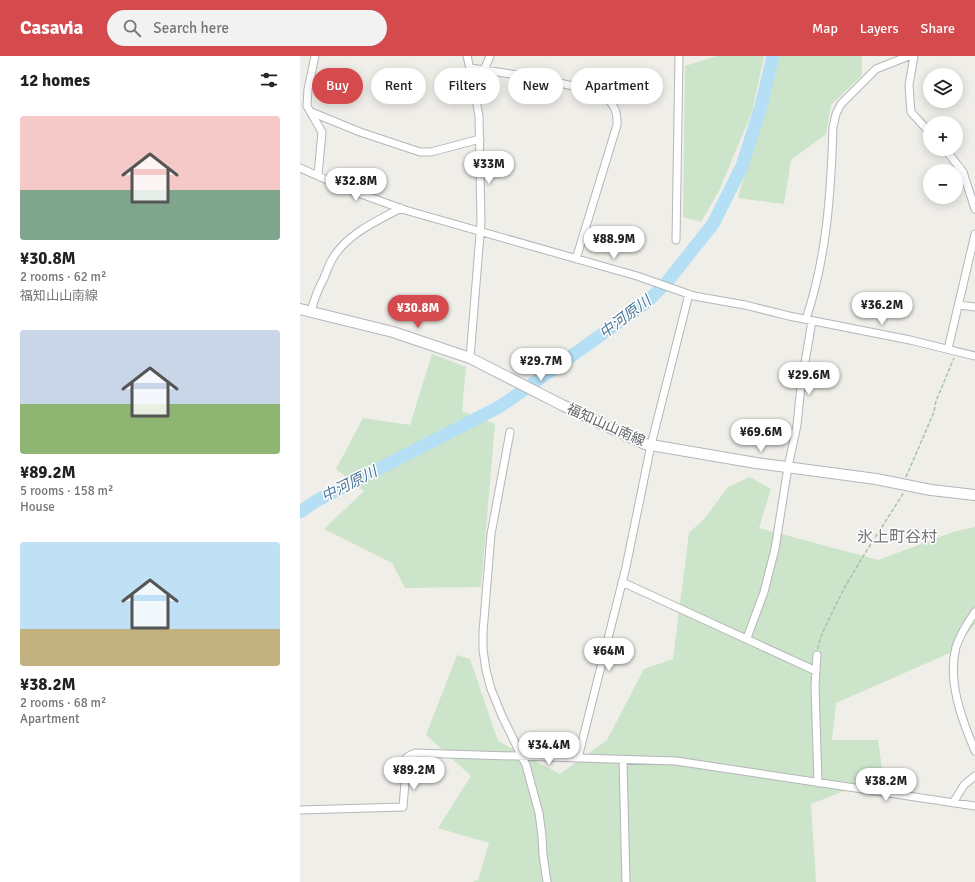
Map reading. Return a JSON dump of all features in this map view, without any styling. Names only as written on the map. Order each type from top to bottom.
[{"type":"main road","name":"福知山山南線","points":[[300,309],[393,332],[470,358],[522,385],[645,444],[788,467],[876,479],[931,490],[975,495]]},
{"type":"street","points":[[315,56],[308,89],[309,109],[322,132],[318,175]]},
{"type":"street","points":[[467,56],[470,68]]},
{"type":"street","points":[[485,68],[490,56]]},
{"type":"street","points":[[676,240],[679,56]]},
{"type":"street","points":[[747,638],[756,617],[770,571],[788,467],[797,425],[809,320],[820,269],[829,210],[833,127],[836,114],[841,104],[849,95],[876,69],[909,56]]},
{"type":"street","points":[[914,56],[909,85],[911,112],[923,125]]},
{"type":"street","points":[[500,73],[572,86],[593,93],[606,98],[612,104],[617,113],[616,125],[576,259]]},
{"type":"street","points":[[300,102],[309,109],[360,132],[420,152],[431,152],[480,138]]},
{"type":"street","points":[[470,358],[481,232],[480,138],[477,104]]},
{"type":"street","points":[[951,156],[963,172],[975,209]]},
{"type":"street","points":[[300,168],[350,190],[401,208],[647,279],[689,294],[975,356]]},
{"type":"street","points":[[311,312],[318,287],[340,248],[357,233],[401,208]]},
{"type":"street","points":[[948,350],[975,234]]},
{"type":"street","points":[[578,758],[622,582],[651,445],[689,294]]},
{"type":"street","points":[[959,305],[975,308]]},
{"type":"street","points":[[510,432],[491,534],[483,632],[483,650],[491,689],[502,716],[526,765],[539,813],[547,882]]},
{"type":"street","points":[[622,582],[747,638],[816,671]]},
{"type":"street","points":[[975,612],[962,632],[956,647],[953,675],[960,711],[967,734],[975,751]]},
{"type":"street","points":[[817,655],[815,686],[818,782]]},
{"type":"street","points":[[300,810],[403,807],[407,757],[415,753],[676,761],[975,806]]},
{"type":"street","points":[[623,760],[626,882]]},
{"type":"street","points":[[953,803],[964,785],[975,776]]},
{"type":"path","points":[[817,655],[819,642],[836,603],[852,573],[906,485],[934,412],[936,401],[956,351]]},
{"type":"green space","points":[[717,56],[764,56],[752,112],[719,191],[701,222],[683,217],[685,66]]},
{"type":"green space","points":[[777,56],[862,56],[862,75],[831,105],[826,134],[791,160],[784,204],[738,198]]},
{"type":"green space","points":[[432,354],[466,367],[462,411],[495,424],[481,587],[405,588],[392,563],[324,529],[364,491],[336,469],[363,418],[410,425]]},
{"type":"green space","points":[[750,477],[771,489],[759,528],[878,560],[953,532],[975,527],[975,624],[952,652],[836,703],[832,740],[878,740],[883,776],[811,804],[816,882],[472,882],[478,880],[489,843],[438,828],[471,776],[426,735],[457,655],[470,659],[498,741],[560,774],[607,740],[644,669],[673,659],[689,533],[705,518],[728,487]]},
{"type":"waterway","name":"中河原川","points":[[300,512],[316,501],[499,407],[647,302],[667,282],[713,224],[742,166],[761,106],[773,56]]},
{"type":"district","name":"氷上町谷村","points":[[897,537]]}]
